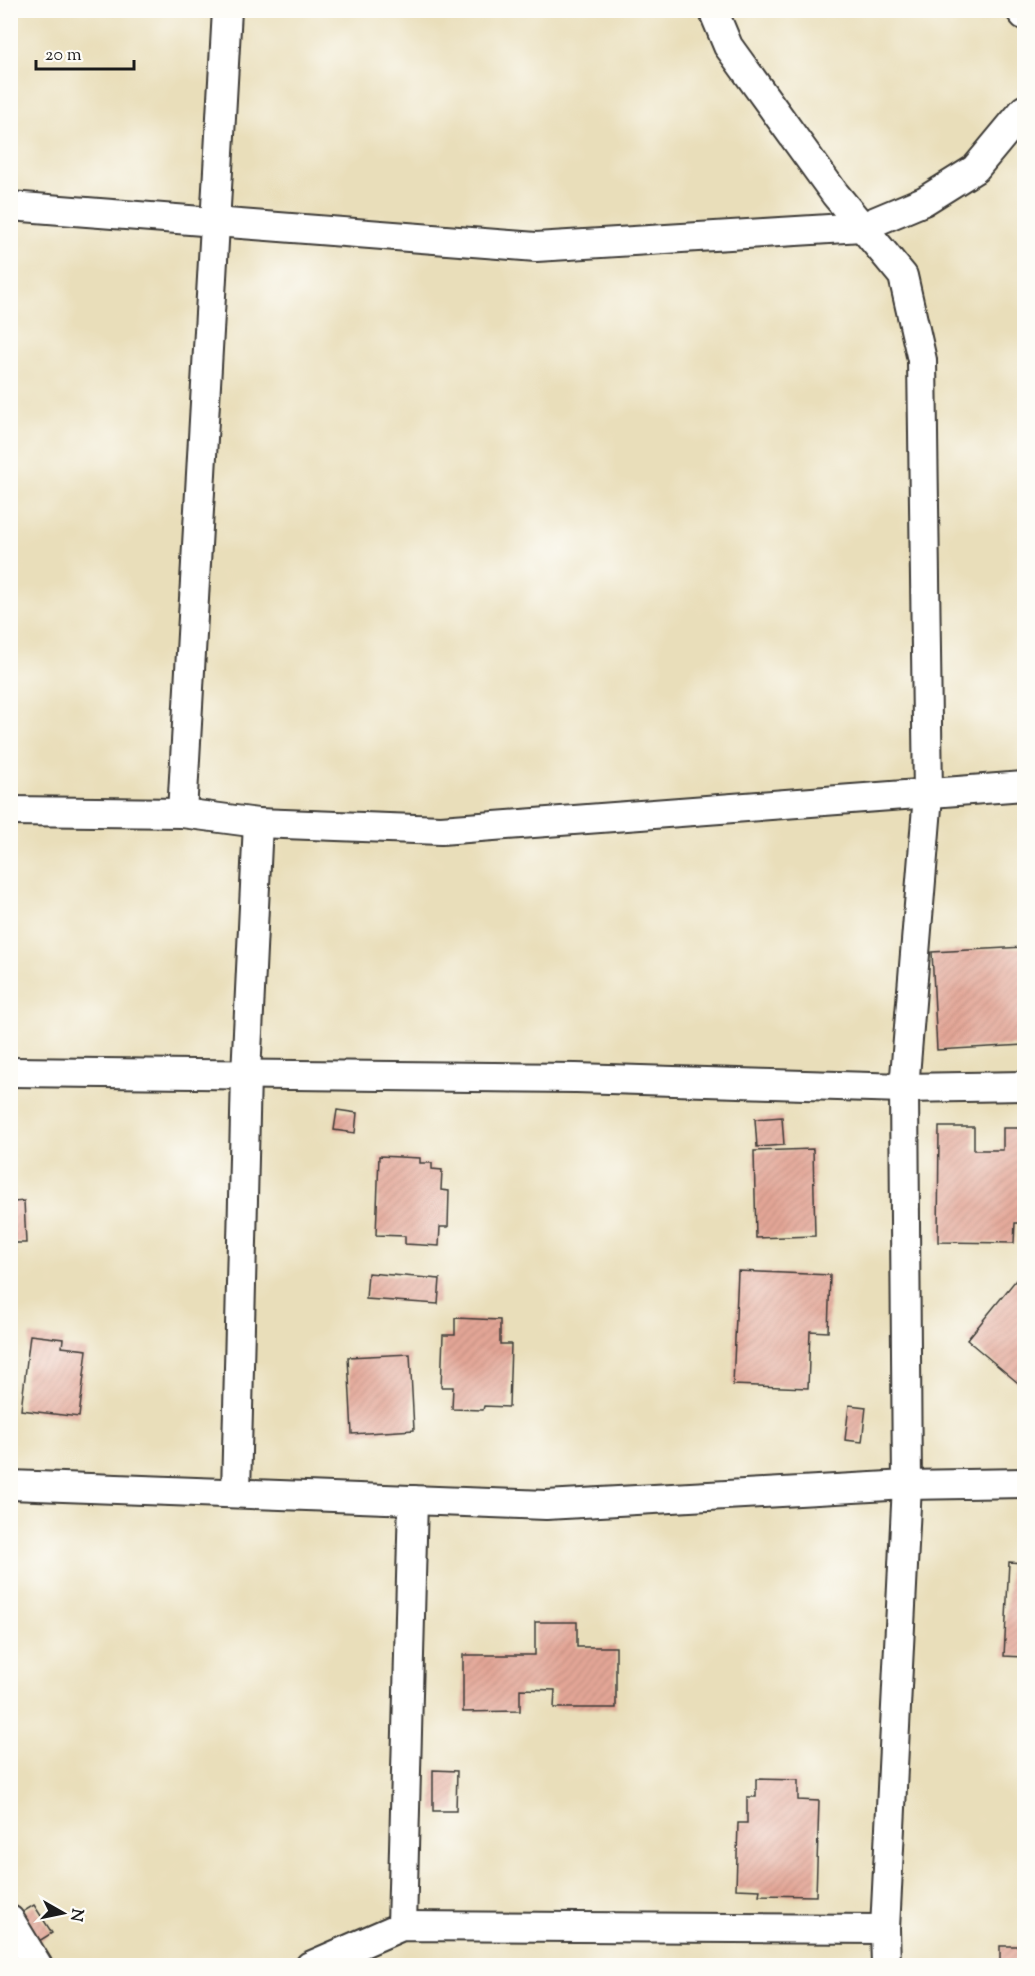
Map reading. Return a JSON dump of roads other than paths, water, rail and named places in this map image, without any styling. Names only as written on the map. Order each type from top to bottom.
[{"type":"street","points":[[182,813],[227,10]]},
{"type":"street","points":[[713,10],[728,46],[835,194],[903,276],[922,360],[928,795],[904,1088],[907,1485],[885,1929],[886,1965]]},
{"type":"street","points":[[1020,10],[1024,15]]},
{"type":"street","points":[[10,206],[536,247],[862,226],[924,201],[975,169],[1024,110]]},
{"type":"street","points":[[10,811],[182,813],[258,823],[441,830],[1024,786]]},
{"type":"street","points":[[236,1493],[246,1074],[258,823]]},
{"type":"street","points":[[10,1072],[576,1078],[904,1088],[1024,1086]]},
{"type":"street","points":[[10,1485],[546,1504],[907,1485],[1024,1483]]},
{"type":"street","points":[[402,1926],[413,1500]]},
{"type":"street","points":[[10,1920],[38,1965]]},
{"type":"street","points":[[310,1965],[402,1926],[885,1929]]}]
